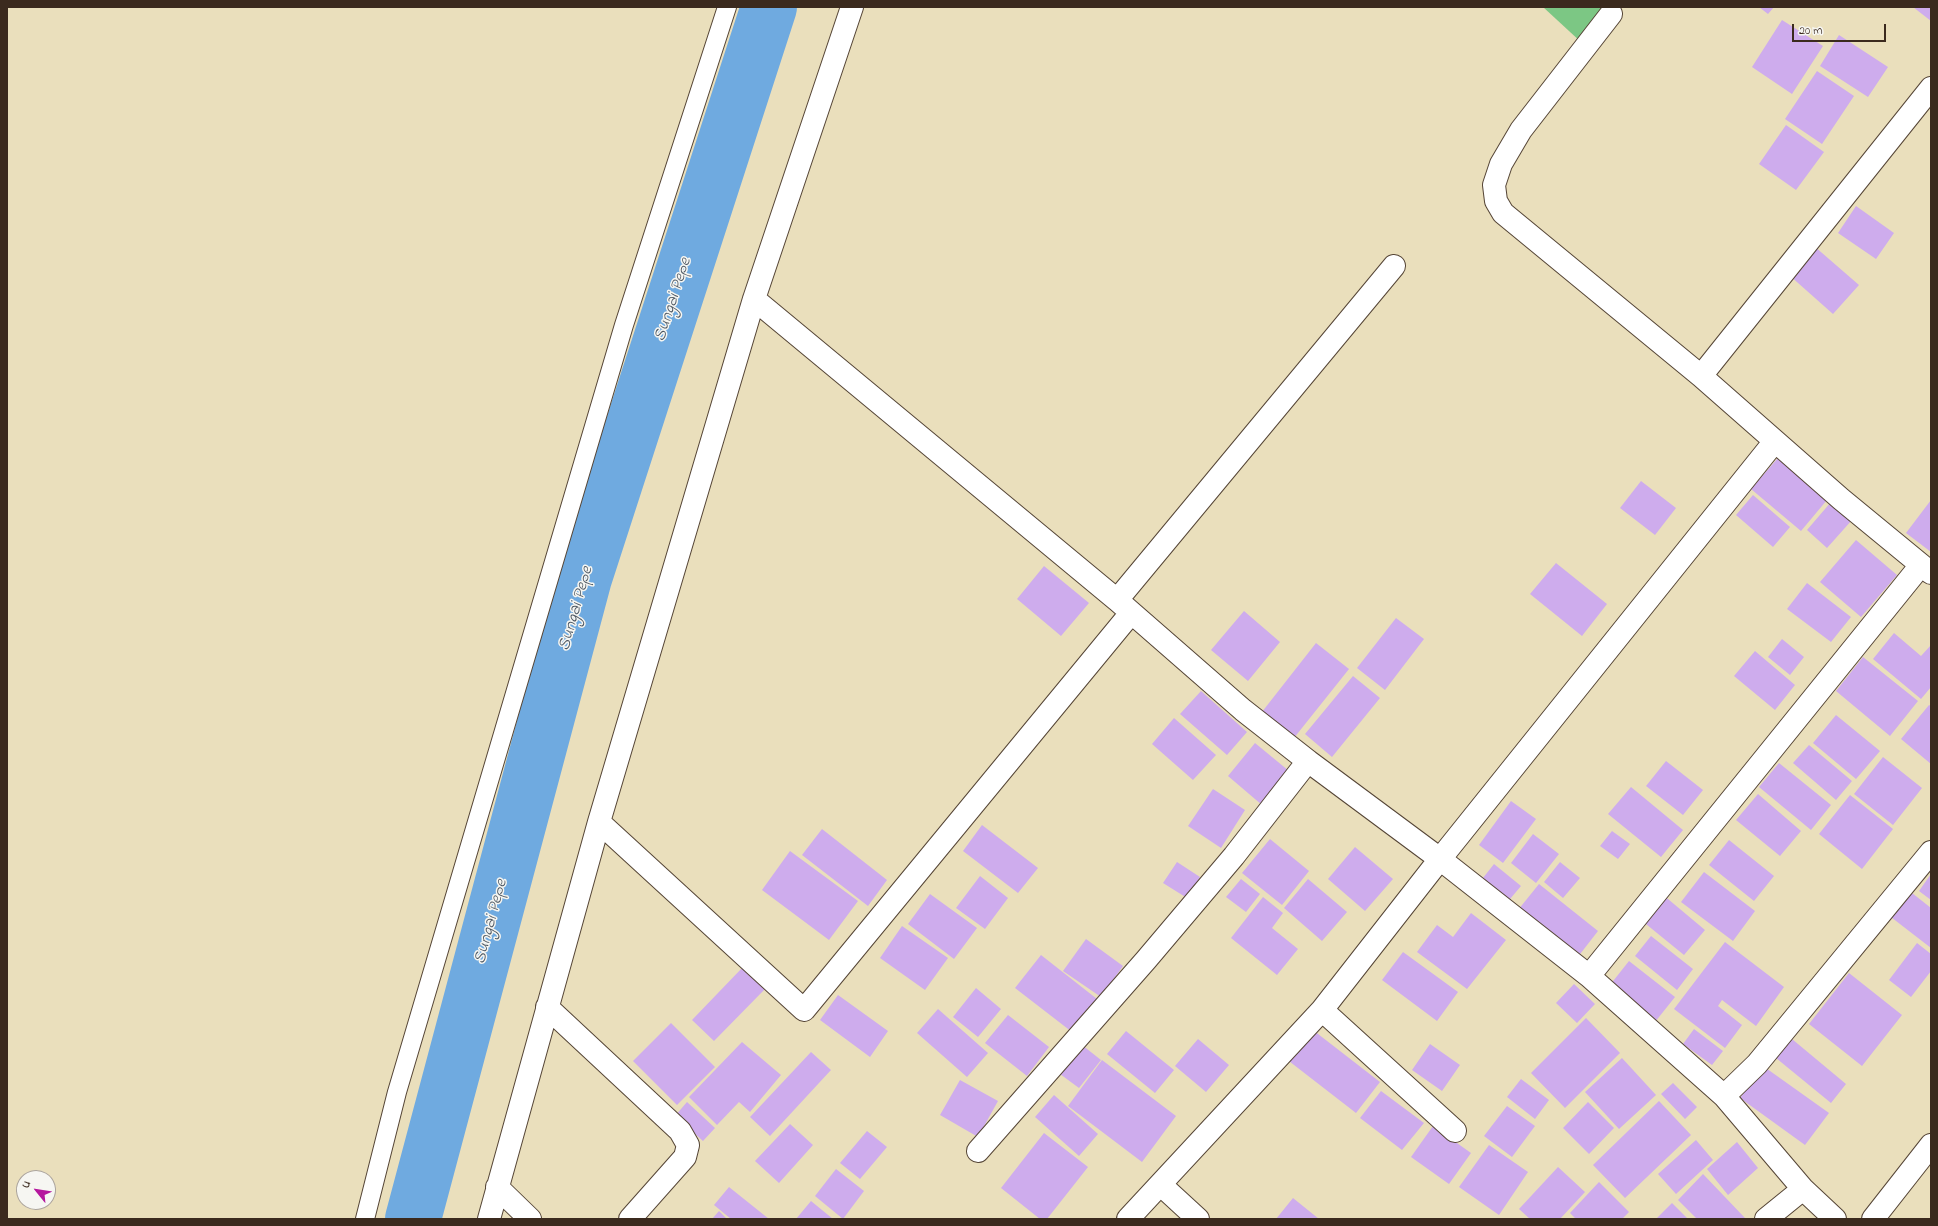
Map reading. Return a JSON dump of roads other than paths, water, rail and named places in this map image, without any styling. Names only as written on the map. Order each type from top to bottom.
[{"type":"street","points":[[489,1219],[599,822],[754,299],[852,7]]},
{"type":"street","points":[[1589,976],[1926,569],[1701,376],[1503,213],[1496,201],[1494,185],[1501,164],[1521,130],[1611,14]]},
{"type":"street","points":[[1701,376],[1931,88]]},
{"type":"street","points":[[599,822],[804,1010],[1394,266]]},
{"type":"street","points":[[754,299],[1124,607],[1244,710],[1308,761],[1440,859],[1589,976],[1724,1096],[1803,1189],[1835,1219]]},
{"type":"street","points":[[1128,1219],[1322,1010],[1440,859],[1775,441]]},
{"type":"street","points":[[978,1151],[1146,960],[1234,856],[1308,761]]},
{"type":"street","points":[[1724,1096],[1757,1064],[1931,852]]},
{"type":"street","points":[[547,1007],[680,1130],[688,1145],[685,1158],[630,1219]]},
{"type":"street","points":[[1322,1010],[1455,1131]]},
{"type":"street","points":[[1873,1219],[1931,1145]]},
{"type":"street","points":[[1161,1185],[1198,1219]]},
{"type":"street","points":[[497,1187],[530,1219]]},
{"type":"street","points":[[1766,1219],[1803,1189]]},
{"type":"lane","points":[[364,1219],[397,1092],[619,340],[727,7]]},
{"type":"waterway","name":"Sungai Pepe","points":[[413,1219],[584,578],[769,7]]}]
